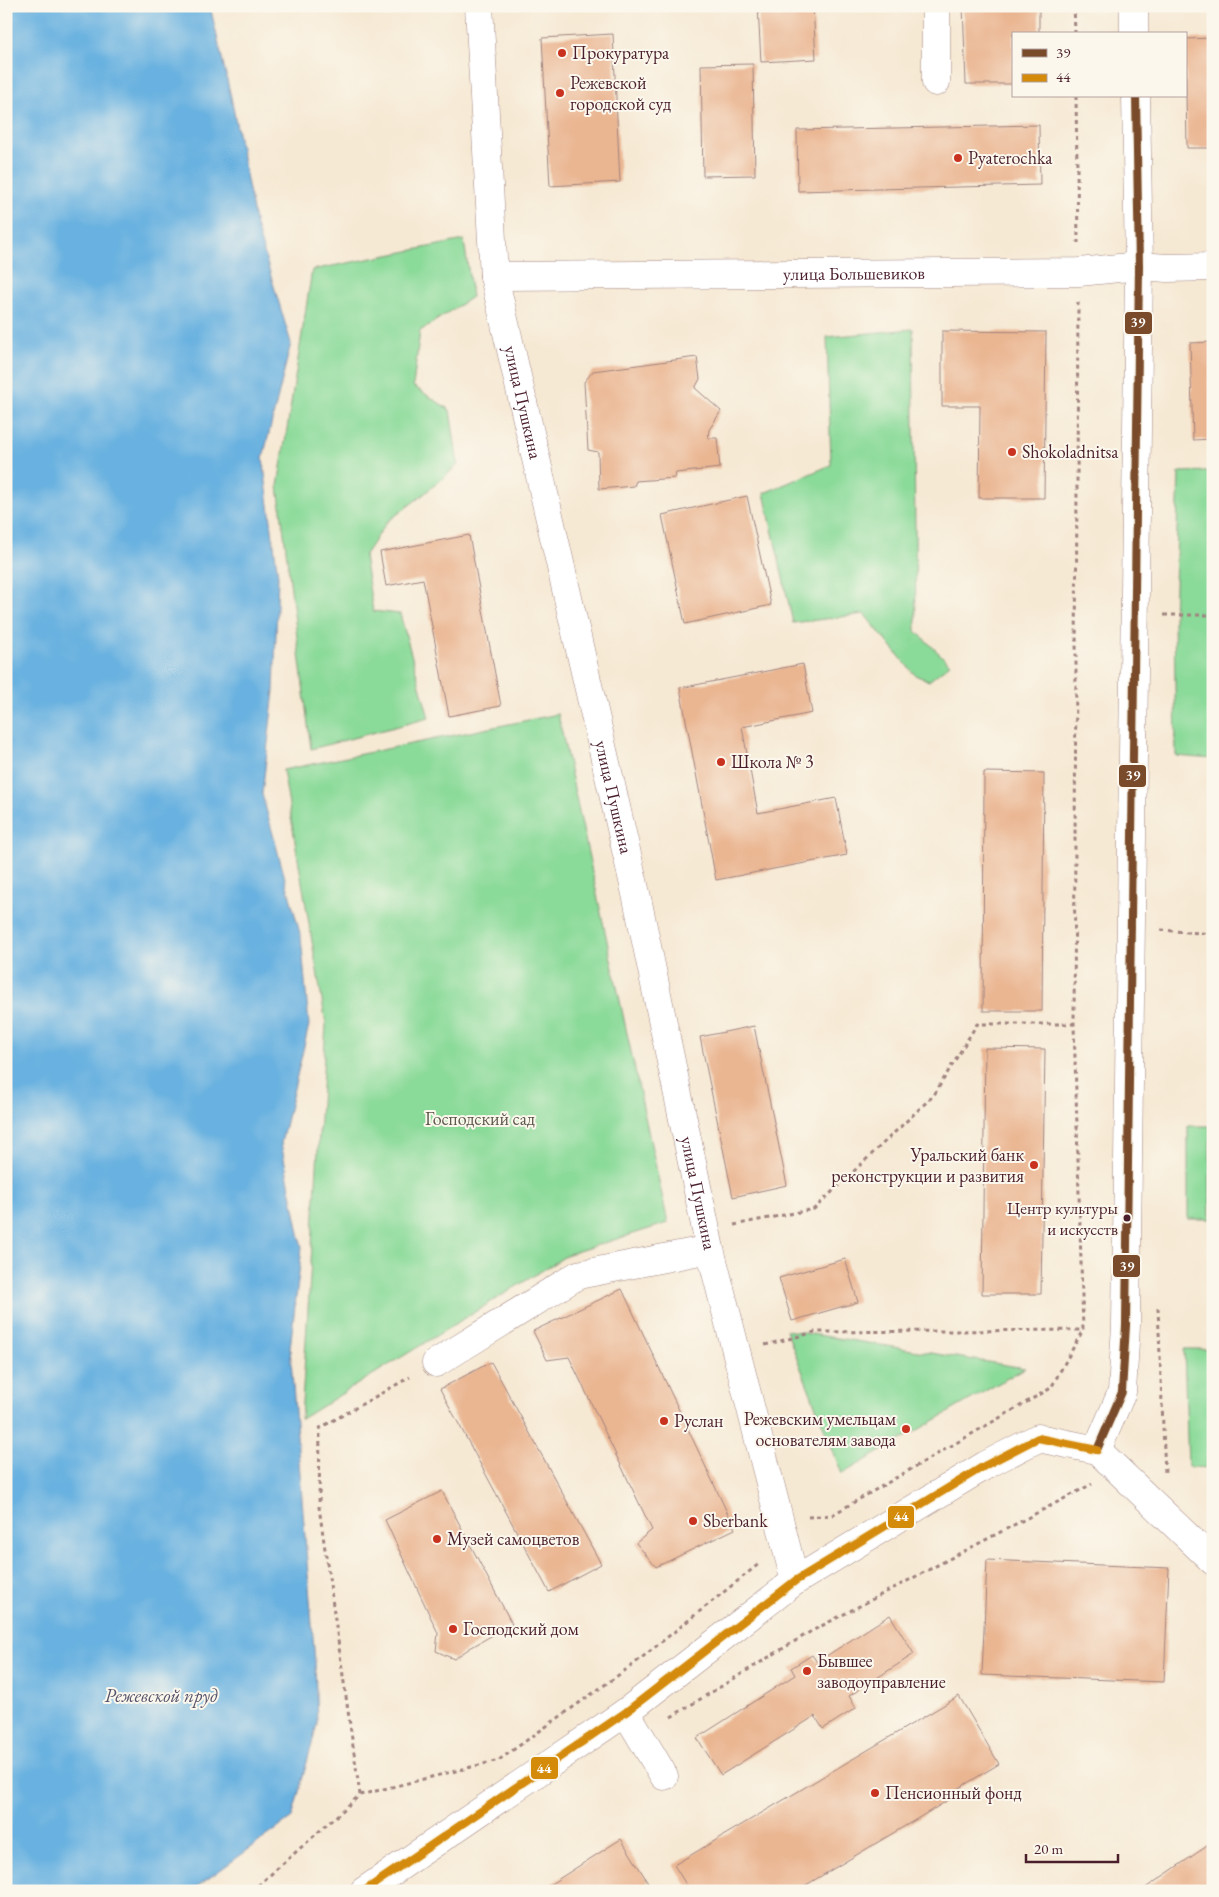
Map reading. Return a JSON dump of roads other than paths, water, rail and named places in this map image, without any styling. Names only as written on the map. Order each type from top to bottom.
[{"type":"street","name":"улица Пушкина","points":[[480,6],[494,276],[637,898],[710,1249],[795,1581]]},
{"type":"street","points":[[936,6],[936,82]]},
{"type":"street","points":[[1134,6],[1134,32]]},
{"type":"street","points":[[1097,1450],[1122,1392],[1126,1325],[1139,266],[1136,98]]},
{"type":"street","name":"улица Большевиков","points":[[494,276],[1079,272],[1139,266],[1167,268],[1213,267]]},
{"type":"street","points":[[436,1363],[578,1274],[710,1249]]},
{"type":"street","points":[[364,1891],[626,1712],[795,1581],[986,1465],[1038,1438],[1097,1450],[1213,1561]]},
{"type":"street","points":[[626,1712],[664,1776]]},
{"type":"water","name":"Режевской пруд","points":[[6,6],[210,6],[231,97],[256,226],[291,343],[263,458],[278,576],[274,691],[262,794],[301,937],[309,1025],[281,1143],[302,1248],[290,1348],[315,1662],[317,1724],[292,1818],[191,1891],[6,1891]]},
{"type":"place","name":"Прокуратура","points":[[562,53]]},
{"type":"place","name":"Режевской городской суд","points":[[560,93]]},
{"type":"place","name":"Pyaterochka","points":[[958,158]]},
{"type":"place","name":"Shokoladnitsa","points":[[1012,452]]},
{"type":"place","name":"Школа № 3","points":[[721,762]]},
{"type":"place","name":"Уральский банк реконструкции и развития","points":[[1034,1165]]},
{"type":"place","name":"Центр культуры и искусств","points":[[1127,1218]]},
{"type":"place","name":"Руслан","points":[[664,1421]]},
{"type":"place","name":"Режевским умельцам основателям завода","points":[[906,1429]]},
{"type":"place","name":"Sberbank","points":[[693,1521]]},
{"type":"place","name":"Музей самоцветов","points":[[437,1539]]},
{"type":"place","name":"Господский дом","points":[[453,1629]]},
{"type":"place","name":"Бывшее заводоуправление","points":[[807,1671]]},
{"type":"place","name":"Пенсионный фонд","points":[[875,1793]]},
{"type":"park label","name":"Господский сад","points":[[480,1119]]}]
